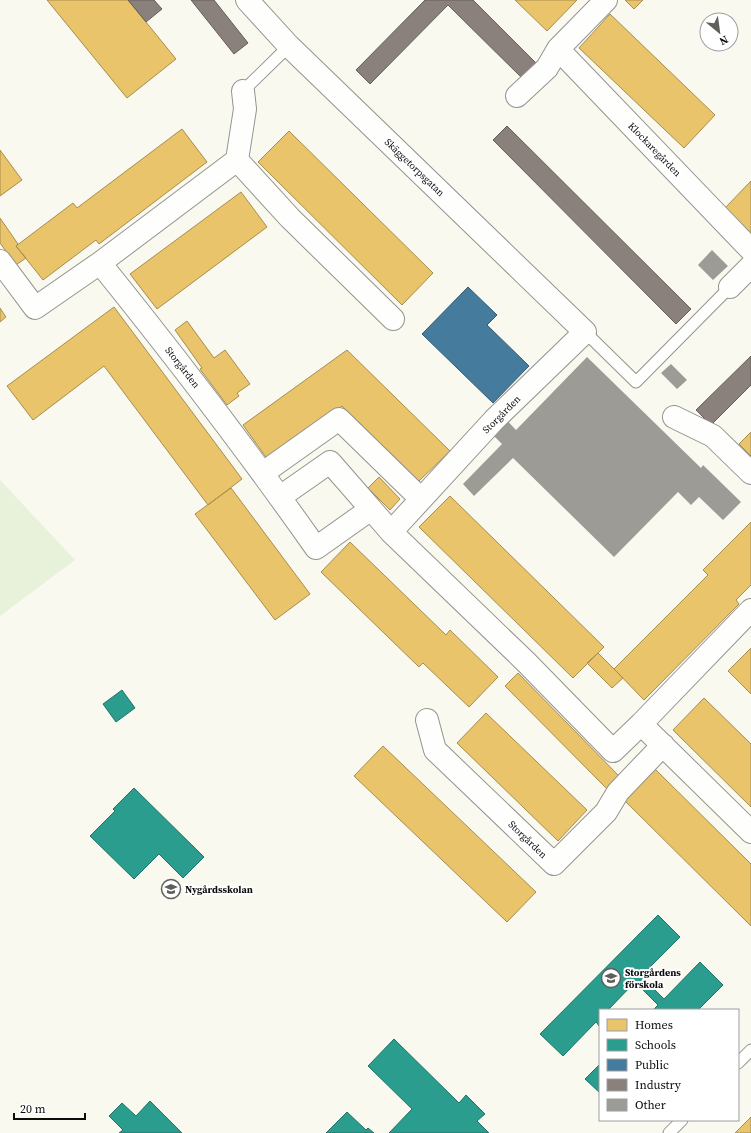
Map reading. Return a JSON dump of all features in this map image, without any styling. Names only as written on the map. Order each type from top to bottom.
[{"type":"street","name":"Skäggetorpsgatan","points":[[247,0],[289,46],[356,109],[585,332]]},
{"type":"street","points":[[518,96],[547,68],[558,49],[606,0]]},
{"type":"street","name":"Klockaregården","points":[[558,49],[751,250]]},
{"type":"street","points":[[0,261],[35,308],[100,263],[237,160],[245,109],[243,91]]},
{"type":"street","points":[[237,160],[290,218],[393,319]]},
{"type":"street","name":"Storgården","points":[[100,263],[159,336],[280,497],[316,548],[371,509]]},
{"type":"street","points":[[730,287],[751,266]]},
{"type":"street","name":"Storgården","points":[[391,532],[494,420],[585,332]]},
{"type":"street","points":[[674,417],[713,436],[751,473]]},
{"type":"street","points":[[262,473],[339,419],[421,499]]},
{"type":"street","points":[[280,497],[330,462],[391,532],[526,662],[635,773]]},
{"type":"street","points":[[613,751],[751,610]]},
{"type":"street","name":"Storgården","points":[[427,720],[435,750],[554,864],[606,812],[618,792],[663,745]]},
{"type":"street","points":[[641,724],[751,832]]},
{"type":"lane","points":[[243,91],[289,46]]},
{"type":"lane","points":[[585,332],[636,382],[730,287]]},
{"type":"lane","points":[[739,1062],[751,1050]]},
{"type":"lane","points":[[669,1133],[681,1121]]},
{"type":"green space","points":[[0,480],[75,560],[0,616]]},
{"type":"building: Homes","points":[[47,0],[128,0],[176,59],[127,98]]},
{"type":"building: Homes","points":[[515,0],[577,0],[547,31]]},
{"type":"building: Homes","points":[[625,0],[643,0],[634,9]]},
{"type":"building: Homes","points":[[610,14],[715,115],[684,148],[579,48]]},
{"type":"building: Homes","points":[[182,129],[207,162],[99,244],[96,240],[43,280],[16,246],[73,203],[77,208]]},
{"type":"building: Homes","points":[[289,131],[433,273],[402,305],[258,162]]},
{"type":"building: Homes","points":[[0,150],[22,180],[0,196]]},
{"type":"building: Homes","points":[[751,181],[751,233],[725,208]]},
{"type":"building: Homes","points":[[241,192],[267,227],[157,309],[130,274]]},
{"type":"building: Homes","points":[[0,218],[18,244],[16,246],[26,258],[16,265],[0,243]]},
{"type":"building: Homes","points":[[114,307],[242,479],[208,505],[104,366],[33,420],[7,386]]},
{"type":"building: Homes","points":[[0,308],[6,317],[0,322]]},
{"type":"building: Homes","points":[[187,321],[214,358],[225,350],[250,384],[237,393],[239,396],[227,405],[200,369],[202,368],[175,330]]},
{"type":"building: Homes","points":[[347,350],[450,451],[419,481],[342,406],[268,460],[243,425]]},
{"type":"building: Homes","points":[[751,432],[751,456],[739,444]]},
{"type":"building: Homes","points":[[379,477],[400,499],[390,510],[368,488]]},
{"type":"building: Homes","points":[[231,488],[310,594],[275,620],[195,514]]},
{"type":"building: Homes","points":[[450,496],[604,647],[573,678],[419,527]]},
{"type":"building: Homes","points":[[751,522],[751,585],[736,600],[739,604],[644,700],[614,669],[708,575],[703,570]]},
{"type":"building: Homes","points":[[350,542],[446,635],[450,630],[498,677],[469,707],[423,663],[419,667],[321,572]]},
{"type":"building: Homes","points":[[751,648],[751,694],[728,671]]},
{"type":"building: Homes","points":[[598,653],[623,678],[612,688],[587,663]]},
{"type":"building: Homes","points":[[518,673],[621,778],[608,790],[505,686]]},
{"type":"building: Homes","points":[[704,698],[751,744],[751,807],[673,730]]},
{"type":"building: Homes","points":[[486,713],[587,810],[558,841],[457,743]]},
{"type":"building: Homes","points":[[383,746],[536,892],[507,922],[354,776]]},
{"type":"building: Homes","points":[[655,769],[751,864],[751,926],[624,800]]},
{"type":"building: Homes","points":[[751,1117],[751,1133],[735,1133]]},
{"type":"building: Schools","points":[[122,690],[135,708],[116,722],[103,704]]},
{"type":"building: Schools","points":[[134,788],[204,857],[183,878],[159,854],[134,879],[90,836],[115,811],[113,809]]},
{"type":"building: Schools","points":[[658,915],[680,937],[641,976],[664,999],[700,962],[723,985],[699,1009],[654,1009],[658,1005],[635,982],[609,1009],[599,1009],[599,1026],[596,1022],[563,1056],[540,1034]]},
{"type":"building: Schools","points":[[394,1039],[459,1103],[466,1095],[485,1114],[477,1121],[489,1133],[389,1133],[412,1109],[368,1066]]},
{"type":"building: Schools","points":[[599,1065],[599,1092],[585,1079]]},
{"type":"building: Schools","points":[[150,1101],[182,1133],[119,1133],[123,1130],[109,1116],[122,1103],[136,1116]]},
{"type":"building: Schools","points":[[347,1112],[366,1130],[368,1128],[374,1133],[326,1133]]},
{"type":"building: Public","points":[[468,287],[497,315],[487,325],[529,366],[493,403],[422,334]]},
{"type":"building: Industry","points":[[128,0],[154,0],[162,9],[146,22]]},
{"type":"building: Industry","points":[[191,0],[214,0],[248,43],[234,54]]},
{"type":"building: Industry","points":[[425,0],[473,0],[538,65],[524,80],[448,5],[370,84],[356,70]]},
{"type":"building: Industry","points":[[507,126],[691,309],[676,324],[493,140]]},
{"type":"building: Industry","points":[[751,356],[751,385],[711,425],[696,410]]},
{"type":"building: Other","points":[[712,250],[728,266],[713,280],[698,265]]},
{"type":"building: Other","points":[[587,357],[701,468],[703,465],[741,502],[723,520],[699,497],[691,505],[678,492],[614,557],[513,458],[474,496],[463,484],[502,444],[489,431],[503,416],[516,430]]},
{"type":"building: Other","points":[[671,364],[687,380],[677,389],[661,373]]},
{"type":"place","name":"Nygårdsskolan","points":[[171,889]]},
{"type":"place","name":"Storgårdens förskola","points":[[611,978]]}]
